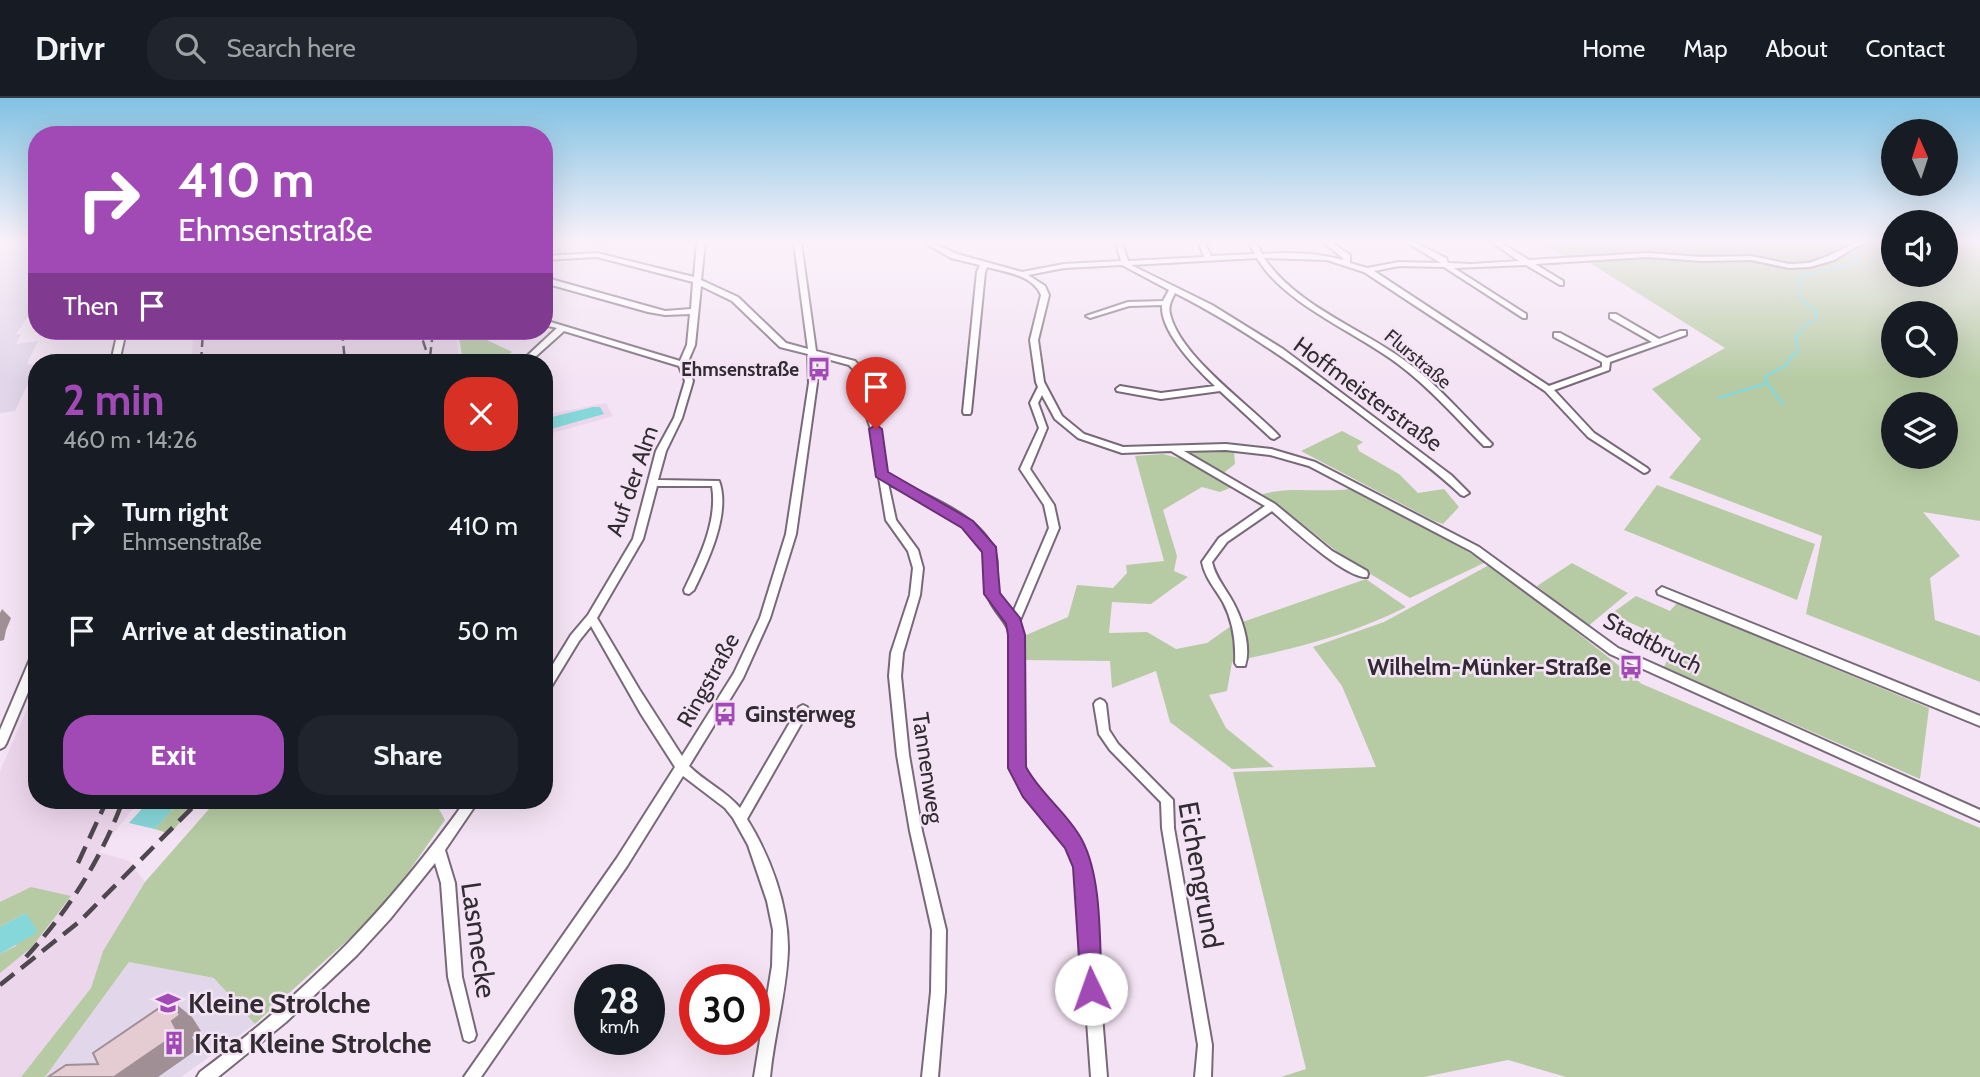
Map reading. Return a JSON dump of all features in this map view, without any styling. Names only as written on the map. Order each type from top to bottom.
[{"type":"street","points":[[575,289],[665,313],[695,311]]},
{"type":"street","name":"Auf der Alm","points":[[553,674],[575,638],[592,618],[638,539],[662,451],[678,418],[689,381],[683,364],[691,345],[695,289]]},
{"type":"street","points":[[713,289],[734,299],[783,345],[845,359],[859,370],[862,393],[876,429],[881,474],[968,524],[984,540],[991,555],[993,598],[1014,622]]},
{"type":"street","name":"Ringstraße","points":[[472,1077],[573,936],[739,675],[777,582],[796,504],[812,387],[812,352],[804,289]]},
{"type":"street","points":[[967,412],[979,289]]},
{"type":"street","points":[[1039,289],[1045,295],[1034,340],[1042,388],[1034,403],[1043,428],[1025,469],[1049,505],[1054,528],[1014,622],[1017,768],[1029,792],[1073,843],[1083,867],[1099,1077]]},
{"type":"street","points":[[1173,289],[1166,303],[1166,314],[1197,363],[1274,436]]},
{"type":"street","name":"Hoffmeisterstraße","points":[[1173,289],[1225,316],[1273,348],[1448,477],[1464,493]]},
{"type":"street","name":"Flurstraße","points":[[1291,289],[1329,318],[1370,340],[1430,386],[1487,443]]},
{"type":"street","points":[[1395,289],[1548,389],[1591,435],[1644,470]]},
{"type":"street","points":[[1481,289],[1523,316]]},
{"type":"street","points":[[1090,316],[1128,304],[1166,303]]},
{"type":"street","points":[[1613,316],[1658,342]]},
{"type":"street","points":[[553,325],[683,364]]},
{"type":"street","points":[[553,336],[562,328]]},
{"type":"street","points":[[1557,334],[1606,361],[1683,333]]},
{"type":"street","points":[[533,354],[549,340]]},
{"type":"street","points":[[1548,389],[1606,368],[1606,361]]},
{"type":"street","name":"Stadtbruch","points":[[1042,388],[1058,417],[1088,439],[1122,450],[1226,447],[1289,457],[1336,474],[1475,549],[1614,651],[1980,816]]},
{"type":"street","points":[[1120,389],[1161,396],[1222,388]]},
{"type":"street","points":[[1174,449],[1272,506],[1328,553],[1363,574]]},
{"type":"street","name":"Tannenweg","points":[[881,474],[891,520],[913,550],[918,568],[915,595],[897,653],[895,676],[912,807],[939,930],[938,992],[930,1077]]},
{"type":"street","points":[[653,483],[716,483],[720,493],[704,561],[689,590]]},
{"type":"street","points":[[1241,663],[1241,642],[1232,611],[1208,574],[1207,562],[1223,540],[1272,506]]},
{"type":"street","points":[[1662,591],[1980,721]]},
{"type":"street","points":[[592,618],[629,686],[682,767],[742,817],[776,908],[780,930],[778,967],[762,1077]]},
{"type":"street","points":[[0,744],[28,678]]},
{"type":"street","name":"Eichengrund","points":[[1100,704],[1103,731],[1114,747],[1167,800],[1168,828],[1205,1045],[1203,1077]]},
{"type":"street","points":[[742,817],[803,710]]},
{"type":"street","points":[[205,1077],[239,1053],[314,988],[393,906],[439,852],[468,809]]},
{"type":"street","name":"Lasmecke","points":[[439,852],[448,883],[455,977],[469,1035]]},
{"type":"shaded area","points":[[0,289],[28,289],[28,316],[16,334],[21,334],[16,344],[38,341],[32,354],[28,354],[28,384],[15,411],[0,413]]},
{"type":"shaded area","points":[[1631,289],[1980,289],[1980,521],[1923,512],[1960,556],[1930,578],[1935,620],[1980,636],[1980,682],[1806,614],[1822,536],[1669,478],[1701,439],[1652,389],[1725,348]]},
{"type":"shaded area","points":[[193,340],[456,340],[459,354],[192,354]]},
{"type":"shaded area","points":[[459,340],[487,340],[512,352],[510,354],[462,354]]},
{"type":"shaded area","points":[[606,403],[613,416],[553,433],[553,413]]},
{"type":"shaded area","points":[[593,407],[600,407],[604,414],[553,428],[553,417]]},
{"type":"shaded area","points":[[1342,431],[1363,442],[1357,446],[1359,451],[1399,474],[1418,493],[1444,489],[1459,507],[1443,524],[1434,521],[1301,451]]},
{"type":"shaded area","points":[[1234,451],[1235,464],[1217,478],[1232,487],[1220,492],[1202,487],[1163,510],[1177,556],[1174,571],[1188,577],[1151,604],[1112,602],[1109,633],[1147,632],[1176,649],[1207,643],[1231,626],[1366,579],[1406,607],[1364,626],[1321,640],[1232,662],[1227,691],[1209,695],[1226,728],[1274,767],[1232,769],[1170,722],[1156,671],[1112,688],[1110,661],[1023,660],[1024,636],[1068,617],[1077,585],[1113,588],[1127,573],[1126,565],[1164,561],[1135,456],[1163,454],[1186,460],[1194,452]]},
{"type":"shaded area","points":[[1657,485],[1815,544],[1797,600],[1624,530]]},
{"type":"shaded area","points":[[1284,490],[1357,490],[1486,562],[1410,598],[1349,561],[1277,504],[1264,499],[1263,494]]},
{"type":"shaded area","points":[[1572,563],[1628,593],[1587,627],[1537,586]]},
{"type":"shaded area","points":[[1491,564],[1642,684],[1980,828],[1980,1077],[1566,1077],[1508,1060],[1424,1077],[1281,1077],[1306,1069],[1233,772],[1376,767],[1342,686],[1313,647],[1384,622]]},
{"type":"shaded area","points":[[1636,596],[1670,611],[1677,603],[1929,708],[1920,779],[1664,667],[1675,643],[1611,614]]},
{"type":"shaded area","points":[[28,707],[28,809],[133,809],[99,852],[129,861],[145,882],[103,951],[91,988],[21,1077],[0,1077],[0,771]]},
{"type":"shaded area","points":[[142,809],[173,809],[155,829],[129,823]]},
{"type":"shaded area","points":[[173,809],[191,809],[170,834],[155,829]]},
{"type":"shaded area","points":[[209,809],[439,809],[445,820],[383,908],[255,1024],[214,978],[129,962],[45,1077],[21,1077],[91,988],[103,951],[145,882]]},
{"type":"shaded area","points":[[31,887],[71,896],[32,947],[0,973],[0,954],[16,946],[26,913],[0,927],[0,902]]},
{"type":"shaded area","points":[[26,913],[38,932],[0,954],[0,927]]},
{"type":"shaded area","name":"Kleine Strolche","points":[[129,962],[214,978],[255,1024],[181,1077],[45,1077]]},
{"type":"building","points":[[171,1000],[180,1015],[172,1021],[178,1033],[114,1077],[48,1077],[66,1065],[98,1064],[93,1053]]},
{"type":"waterway","points":[[1767,383],[1765,377],[1788,364],[1790,357],[1798,352],[1796,339],[1804,326],[1816,319],[1817,313],[1800,298],[1800,289]]},
{"type":"waterway","points":[[1719,398],[1767,383]]},
{"type":"waterway","points":[[1767,383],[1783,404]]},
{"type":"railway","points":[[202,340],[202,354]]},
{"type":"railway","points":[[343,340],[344,354]]},
{"type":"railway","points":[[422,340],[427,354]]},
{"type":"railway","points":[[430,354],[432,340]]},
{"type":"railway","points":[[78,863],[103,809]]},
{"type":"railway","points":[[26,957],[70,902],[94,864],[119,809]]},
{"type":"railway","points":[[0,985],[80,921],[191,809]]},
{"type":"place","name":"Ehmsenstraße","points":[[819,369]]},
{"type":"place","name":"Wilhelm-Münker-Straße","points":[[1631,667]]},
{"type":"place","name":"Ginsterweg","points":[[725,714]]},
{"type":"place","name":"Kleine Strolche","points":[[168,1003]]},
{"type":"place","name":"Kita Kleine Strolche","points":[[174,1043]]},
{"type":"route","points":[[876,429],[881,474],[968,524],[984,540],[990,551],[993,598],[1014,622],[1016,635],[1017,768],[1029,792],[1073,843],[1083,867],[1091,989]]}]
